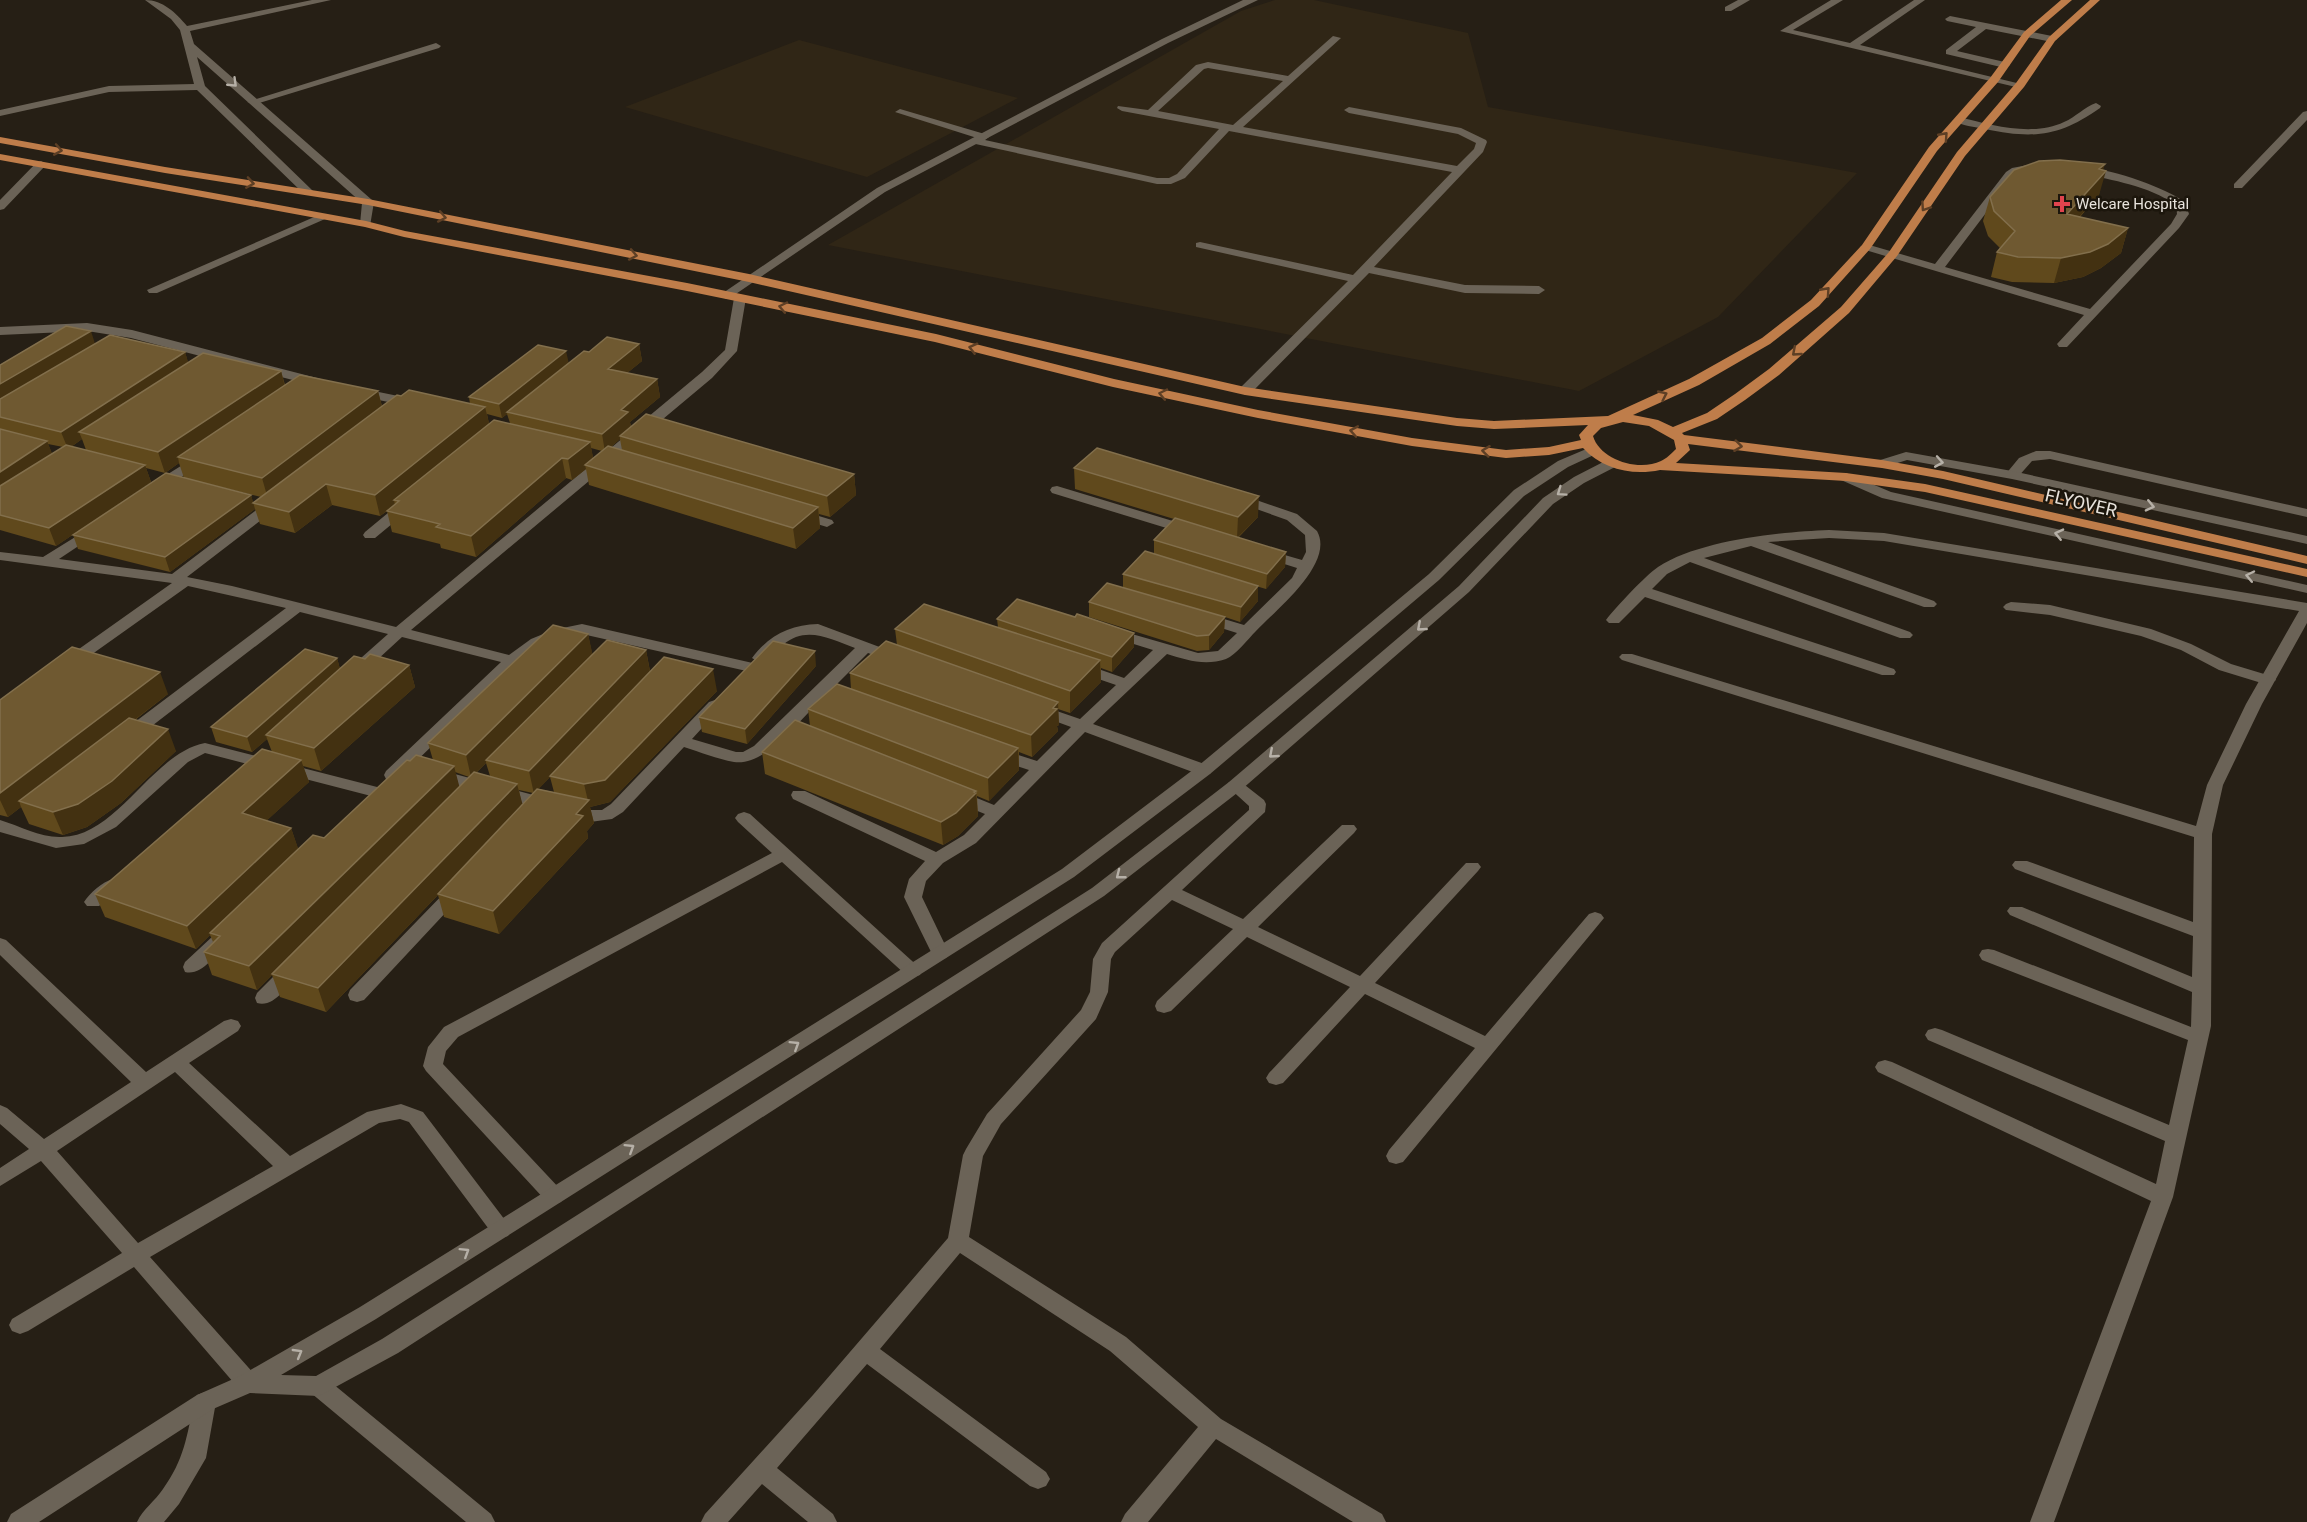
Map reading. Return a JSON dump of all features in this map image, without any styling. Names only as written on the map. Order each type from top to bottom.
[{"type":"main road","points":[[1588,447],[1586,436],[1590,429],[1694,382],[1774,336],[1815,303],[1866,247],[1933,149],[1994,80],[2027,34],[2067,0]]},
{"type":"main road","points":[[1661,466],[1676,460],[1683,450],[1677,435],[1712,416],[1774,372],[1845,310],[1893,254],[1961,154],[2020,85],[2052,39],[2095,0]]},
{"type":"main road","name":"FLYOVER","points":[[0,140],[368,202],[749,278],[1245,391],[1457,422],[1494,425],[1623,418],[1651,422],[1677,435],[1882,464],[1943,475],[2307,560]]},
{"type":"main road","points":[[0,157],[366,224],[404,234],[733,296],[936,338],[1113,383],[1202,402],[1388,437],[1506,454],[1588,447],[1612,463]]},
{"type":"main road","name":"FLYOVER","points":[[1612,463],[1628,467],[1661,466],[1846,477],[1925,488],[2307,573]]},
{"type":"street","points":[[150,0],[174,17],[185,29],[200,87],[309,193]]},
{"type":"street","points":[[172,0],[174,17]]},
{"type":"street","points":[[185,29],[326,0]]},
{"type":"street","points":[[349,678],[399,632],[615,461],[731,351],[733,296],[749,278],[881,190],[1237,4],[1253,0]]},
{"type":"street","points":[[1728,9],[1746,0]]},
{"type":"street","points":[[1838,0],[1785,31],[2020,85]]},
{"type":"street","points":[[1852,46],[1920,0]]},
{"type":"street","points":[[1950,19],[2052,39]]},
{"type":"street","points":[[1984,26],[1949,52],[2005,65]]},
{"type":"street","points":[[900,112],[979,139],[1157,182],[1171,181],[1181,176],[1231,128],[1336,38]]},
{"type":"street","points":[[189,45],[368,202],[366,224]]},
{"type":"street","points":[[252,102],[436,46]]},
{"type":"street","points":[[1150,113],[1200,67],[1208,65],[1290,79]]},
{"type":"street","points":[[0,113],[109,89],[200,87]]},
{"type":"street","points":[[1959,120],[2021,132],[2054,129],[2073,123],[2096,106]]},
{"type":"street","points":[[1122,108],[1459,171]]},
{"type":"street","points":[[1245,391],[1366,269],[1479,150],[1482,142],[1461,131],[1349,110]]},
{"type":"street","points":[[2238,186],[2307,114]]},
{"type":"street","points":[[0,207],[41,164]]},
{"type":"street","points":[[1938,268],[2010,174],[2028,167],[2048,167]]},
{"type":"street","points":[[2063,344],[2175,226],[2183,214],[2181,204],[2160,191],[2127,180],[2071,169]]},
{"type":"street","points":[[153,290],[321,217]]},
{"type":"street","points":[[1200,245],[1356,279]]},
{"type":"street","points":[[1866,247],[2091,313]]},
{"type":"street","points":[[1366,269],[1465,289],[1539,290]]},
{"type":"street","points":[[0,331],[87,327],[132,334],[313,382],[430,407]]},
{"type":"street","points":[[112,347],[132,334]]},
{"type":"street","points":[[200,370],[220,357]]},
{"type":"street","points":[[293,395],[313,382]]},
{"type":"street","points":[[390,416],[408,402]]},
{"type":"street","points":[[19,1522],[205,1402],[248,1383],[368,1313],[1068,873],[1204,770],[1434,577],[1519,493],[1588,447]]},
{"type":"street","points":[[148,493],[216,448]]},
{"type":"street","points":[[586,454],[615,461]]},
{"type":"street","points":[[2012,475],[2024,459],[2034,454],[2050,456],[2307,513]]},
{"type":"street","points":[[1882,464],[1906,456],[2012,475],[2307,540]]},
{"type":"street","points":[[0,1113],[43,1149],[248,1383],[319,1386],[390,1346],[1098,892],[1236,786],[1464,589],[1548,501],[1579,480],[1612,463]]},
{"type":"street","points":[[146,475],[190,486]]},
{"type":"street","points":[[1846,477],[1887,495],[2307,589]]},
{"type":"street","points":[[1057,490],[1204,535]]},
{"type":"street","points":[[1096,627],[1163,649],[1197,658],[1212,658],[1223,655],[1247,631],[1272,598],[1298,580],[1313,552],[1312,534],[1292,517],[1227,494]]},
{"type":"street","points":[[370,535],[414,498]]},
{"type":"street","points":[[58,671],[180,580],[276,502],[248,500]]},
{"type":"street","points":[[781,509],[827,522]]},
{"type":"street","points":[[46,562],[102,524]]},
{"type":"street","points":[[1614,620],[1662,571],[1689,557],[1772,537],[1829,534],[1884,537],[2307,609],[2215,785],[2203,834],[2202,989],[2199,1037],[2163,1197],[2042,1522]]},
{"type":"street","points":[[1752,542],[1929,604]]},
{"type":"street","points":[[1250,549],[1307,566]]},
{"type":"street","points":[[0,556],[180,580],[232,590],[512,660]]},
{"type":"street","points":[[1689,557],[1905,635]]},
{"type":"street","points":[[1642,591],[1888,672]]},
{"type":"street","points":[[120,742],[298,606]]},
{"type":"street","points":[[2011,607],[2050,610],[2146,632],[2186,647],[2225,667],[2268,680]]},
{"type":"street","points":[[1193,615],[1247,631]]},
{"type":"street","points":[[358,807],[512,660],[536,642],[558,633],[582,629],[751,667]]},
{"type":"street","points":[[404,764],[475,786],[544,797],[590,816],[606,815],[617,808],[783,635],[795,631],[818,629],[908,663]]},
{"type":"street","points":[[606,655],[622,639]]},
{"type":"street","points":[[681,741],[735,757],[746,757],[760,750],[865,647]]},
{"type":"street","points":[[940,953],[913,897],[918,879],[937,859],[970,839],[1082,726],[1163,649]]},
{"type":"street","points":[[666,668],[682,651]]},
{"type":"street","points":[[1627,657],[2203,834]]},
{"type":"street","points":[[1062,662],[1127,684]]},
{"type":"street","points":[[819,692],[864,707]]},
{"type":"street","points":[[1028,706],[1204,770]]},
{"type":"street","points":[[782,728],[803,736]]},
{"type":"street","points":[[238,777],[273,746]]},
{"type":"street","points":[[4,827],[61,843],[84,840],[101,831],[182,758],[195,750],[205,748],[375,792]]},
{"type":"street","points":[[985,749],[1040,768]]},
{"type":"street","points":[[459,803],[492,770]]},
{"type":"street","points":[[713,1522],[958,1241],[973,1155],[994,1119],[1089,1014],[1099,992],[1102,959],[1108,948],[1257,812],[1258,804],[1236,786]]},
{"type":"street","points":[[943,791],[996,812]]},
{"type":"street","points":[[799,795],[937,859]]},
{"type":"street","points":[[524,818],[544,797]]},
{"type":"street","points":[[4,827],[27,814]]},
{"type":"street","points":[[744,818],[914,970]]},
{"type":"street","points":[[1164,1006],[1348,828]]},
{"type":"street","points":[[554,1196],[433,1066],[433,1056],[438,1044],[452,1032],[783,854]]},
{"type":"street","points":[[2020,865],[2203,933]]},
{"type":"street","points":[[1276,1078],[1472,867]]},
{"type":"street","points":[[357,995],[469,877]]},
{"type":"street","points":[[93,902],[120,879]]},
{"type":"street","points":[[1169,891],[1488,1046]]},
{"type":"street","points":[[2016,911],[2202,989]]},
{"type":"street","points":[[1396,1156],[1595,918]]},
{"type":"street","points":[[192,967],[233,927]]},
{"type":"street","points":[[0,944],[145,1083]]},
{"type":"street","points":[[1988,955],[2199,1037]]},
{"type":"street","points":[[264,998],[306,956]]},
{"type":"street","points":[[0,1178],[231,1026]]},
{"type":"street","points":[[1935,1035],[2177,1137]]},
{"type":"street","points":[[176,1062],[288,1167]]},
{"type":"street","points":[[1885,1067],[2163,1197]]},
{"type":"street","points":[[20,1325],[374,1117],[401,1111],[416,1117],[501,1230]]},
{"type":"street","points":[[958,1241],[1118,1344],[1213,1426],[1366,1520]]},
{"type":"street","points":[[865,1350],[1038,1479]]},
{"type":"street","points":[[319,1386],[483,1522]]},
{"type":"street","points":[[149,1522],[171,1497],[194,1458],[205,1402]]},
{"type":"street","points":[[1133,1522],[1213,1426]]},
{"type":"street","points":[[761,1469],[825,1522]]},
{"type":"shaded area","points":[[1275,0],[1314,0],[1468,33],[1488,107],[1857,173],[1718,317],[1579,391],[828,245],[1241,11]]},
{"type":"shaded area","points":[[799,40],[1018,98],[867,177],[625,107]]},
{"type":"building","points":[[2060,160],[2105,164],[2099,169],[2106,171],[2067,214],[2128,228],[2108,244],[2090,252],[2061,258],[2018,257],[1997,252],[2015,231],[1994,211],[1990,197],[2014,170],[2039,161]]},
{"type":"building","points":[[66,326],[91,331],[0,384],[0,365]]},
{"type":"building","points":[[110,335],[185,352],[61,432],[0,417],[0,399]]},
{"type":"building","points":[[607,337],[639,344],[608,369],[657,379],[621,410],[628,412],[602,434],[507,412],[584,351],[589,352]]},
{"type":"building","points":[[538,345],[566,351],[499,404],[469,397]]},
{"type":"building","points":[[203,353],[281,371],[158,452],[79,432]]},
{"type":"building","points":[[300,375],[378,391],[262,478],[178,457]]},
{"type":"building","points":[[409,390],[485,407],[375,495],[326,484],[289,512],[253,503],[397,395],[401,396]]},
{"type":"building","points":[[646,414],[854,474],[827,496],[620,436]]},
{"type":"building","points":[[494,420],[590,442],[568,459],[562,458],[471,536],[436,527],[440,524],[387,511],[399,501],[394,500]]},
{"type":"building","points":[[0,429],[47,441],[0,472]]},
{"type":"building","points":[[66,445],[145,465],[49,528],[0,515],[0,486]]},
{"type":"building","points":[[608,446],[818,507],[793,528],[585,465]]},
{"type":"building","points":[[1097,448],[1259,496],[1238,517],[1074,468]]},
{"type":"building","points":[[166,473],[251,495],[165,557],[73,535]]},
{"type":"building","points":[[1175,518],[1286,552],[1267,574],[1154,540]]},
{"type":"building","points":[[1145,551],[1258,586],[1241,607],[1123,574]]},
{"type":"building","points":[[1107,583],[1225,617],[1209,635],[1197,636],[1089,602]]},
{"type":"building","points":[[1017,599],[1075,617],[1077,614],[1134,633],[1112,657],[997,619]]},
{"type":"building","points":[[924,604],[1100,660],[1070,691],[895,629]]},
{"type":"building","points":[[553,625],[588,634],[466,755],[428,743]]},
{"type":"building","points":[[607,640],[646,650],[529,771],[486,760]]},
{"type":"building","points":[[773,641],[815,651],[745,729],[699,717]]},
{"type":"building","points":[[886,641],[1058,702],[1053,708],[1057,709],[1031,735],[850,673]]},
{"type":"building","points":[[72,647],[160,672],[0,793],[0,700]]},
{"type":"building","points":[[305,649],[337,658],[247,737],[211,727]]},
{"type":"building","points":[[370,654],[409,665],[314,748],[266,735],[354,656],[365,659]]},
{"type":"building","points":[[664,657],[713,669],[605,780],[584,784],[550,776]]},
{"type":"building","points":[[837,684],[1018,748],[988,778],[808,709]]},
{"type":"building","points":[[129,718],[168,729],[112,781],[78,804],[53,812],[19,801]]},
{"type":"building","points":[[795,720],[976,791],[974,792],[976,793],[956,813],[941,822],[762,752]]},
{"type":"building","points":[[262,749],[301,760],[242,813],[291,828],[187,926],[95,894]]},
{"type":"building","points":[[416,755],[454,766],[249,966],[204,952],[220,936],[210,933],[313,835],[324,838],[407,760],[410,761]]},
{"type":"building","points":[[474,772],[517,784],[318,988],[272,974]]},
{"type":"building","points":[[537,789],[589,800],[576,814],[583,816],[493,911],[438,894]]},
{"type":"place","name":"Welcare Hospital","points":[[2062,204]]}]
